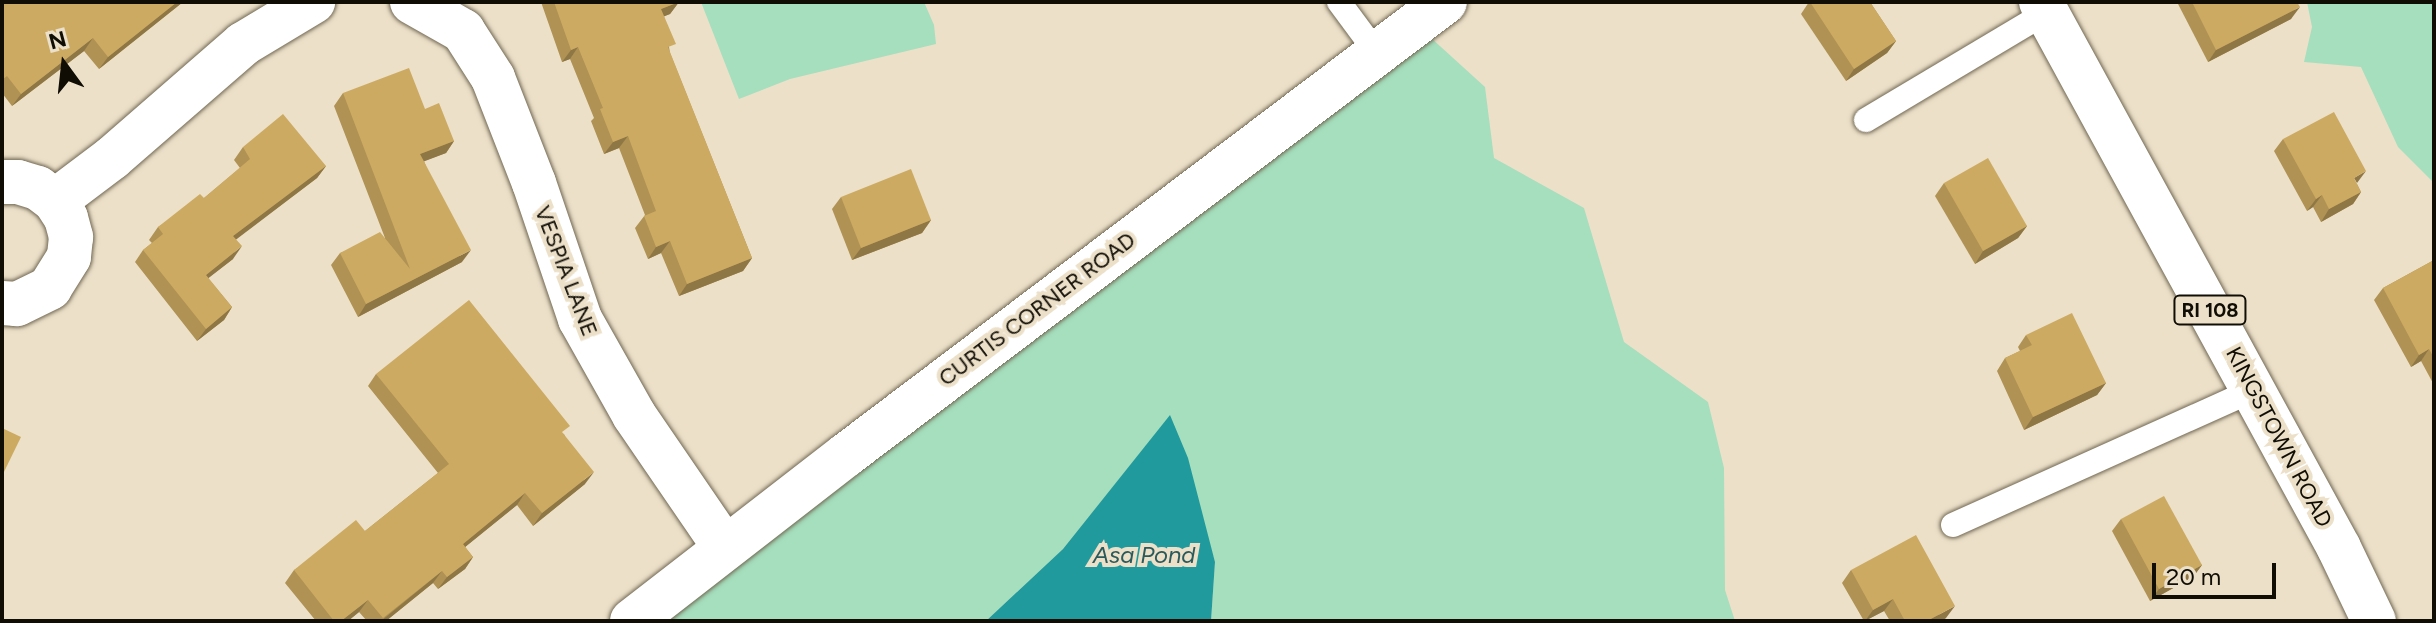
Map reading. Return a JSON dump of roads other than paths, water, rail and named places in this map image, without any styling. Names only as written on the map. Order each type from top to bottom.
[{"type":"street","points":[[55,201],[112,158],[243,44],[313,2]]},
{"type":"street","name":"VESPIA LANE","points":[[412,2],[463,31],[493,78],[534,183],[580,319],[634,415],[725,548]]},
{"type":"street","name":"CURTIS CORNER ROAD","points":[[632,621],[1445,2]]},
{"type":"street","name":"KINGSTOWN ROAD","points":[[2044,7],[2254,390],[2374,621]]},
{"type":"street","points":[[2,182],[18,182],[38,188],[55,201],[66,218],[71,237],[69,257],[62,274],[35,298],[2,303]]},
{"type":"lane","points":[[1339,2],[1376,52]]},
{"type":"lane","points":[[1866,120],[2044,7]]},
{"type":"lane","points":[[1953,525],[2254,390]]},
{"type":"water","name":"Asa Pond","points":[[1170,415],[1188,458],[1215,562],[1211,621],[986,621],[1063,549]]}]
